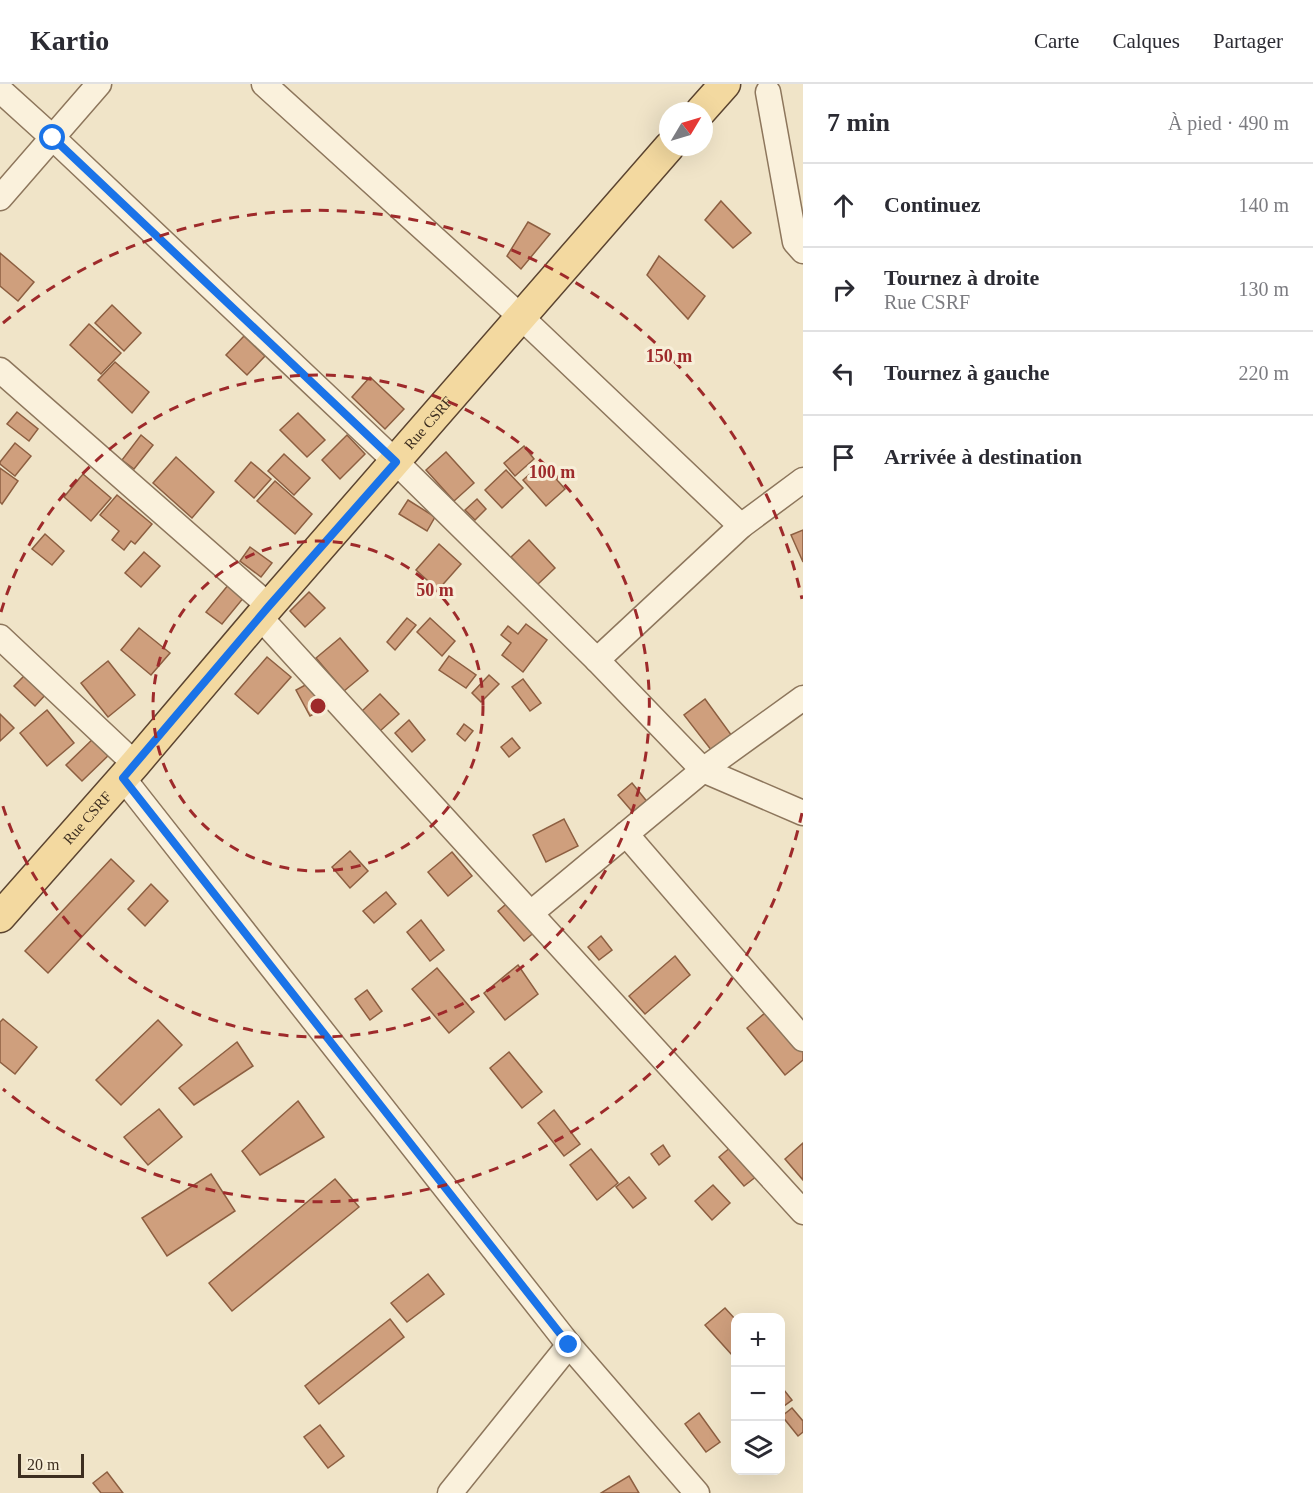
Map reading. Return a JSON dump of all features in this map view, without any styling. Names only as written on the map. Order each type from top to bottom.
[{"type":"main road","points":[[709,102],[725,84]]},
{"type":"main road","name":"Rue CSRF","points":[[0,916],[129,771],[661,156]]},
{"type":"street","points":[[0,198],[99,84]]},
{"type":"street","points":[[264,84],[521,316],[741,526]]},
{"type":"street","points":[[0,90],[396,462],[597,660],[703,771],[803,813]]},
{"type":"street","points":[[768,92],[795,242],[803,251]]},
{"type":"street","points":[[0,370],[265,612],[531,913],[803,1212]]},
{"type":"street","points":[[597,660],[741,526],[803,480]]},
{"type":"street","points":[[0,637],[129,771],[569,1345],[697,1493]]},
{"type":"street","points":[[531,913],[703,771],[803,698]]},
{"type":"street","points":[[626,834],[803,1038]]},
{"type":"street","points":[[450,1493],[569,1345]]},
{"type":"building","points":[[721,201],[751,233],[733,248],[705,220]]},
{"type":"building","points":[[528,222],[550,234],[521,269],[507,256]]},
{"type":"building","points":[[0,253],[34,282],[18,301],[0,286]]},
{"type":"building","points":[[659,256],[705,296],[688,319],[647,275]]},
{"type":"building","points":[[112,305],[141,333],[124,351],[95,323]]},
{"type":"building","points":[[89,324],[121,353],[101,374],[70,345]]},
{"type":"building","points":[[244,336],[265,356],[247,375],[226,355]]},
{"type":"building","points":[[115,362],[149,392],[132,413],[98,380]]},
{"type":"building","points":[[370,377],[404,409],[385,429],[352,397]]},
{"type":"building","points":[[17,412],[38,429],[29,441],[7,424]]},
{"type":"building","points":[[298,413],[325,440],[307,457],[280,430]]},
{"type":"building","points":[[141,435],[153,445],[134,469],[122,460]]},
{"type":"building","points":[[347,435],[365,454],[340,479],[322,460]]},
{"type":"building","points":[[15,443],[31,456],[15,476],[0,462]]},
{"type":"building","points":[[524,446],[534,459],[515,476],[504,463]]},
{"type":"building","points":[[446,452],[474,483],[454,501],[426,470]]},
{"type":"building","points":[[284,454],[310,478],[294,495],[268,471]]},
{"type":"building","points":[[176,457],[214,492],[192,518],[153,483]]},
{"type":"building","points":[[251,462],[271,479],[254,498],[235,481]]},
{"type":"building","points":[[542,463],[565,489],[546,506],[523,480]]},
{"type":"building","points":[[0,468],[18,481],[2,504],[0,502]]},
{"type":"building","points":[[506,470],[523,488],[502,508],[485,490]]},
{"type":"building","points":[[83,474],[111,498],[91,521],[64,497]]},
{"type":"building","points":[[275,481],[312,514],[295,534],[257,501]]},
{"type":"building","points":[[117,495],[152,524],[135,544],[131,541],[124,550],[112,540],[119,531],[100,515]]},
{"type":"building","points":[[477,499],[486,509],[475,520],[465,510]]},
{"type":"building","points":[[408,500],[435,517],[427,531],[399,514]]},
{"type":"building","points":[[803,530],[803,562],[791,535]]},
{"type":"building","points":[[45,534],[64,551],[52,565],[32,549]]},
{"type":"building","points":[[529,540],[555,568],[537,585],[511,557]]},
{"type":"building","points":[[439,544],[461,564],[438,590],[416,570]]},
{"type":"building","points":[[250,547],[272,563],[261,577],[240,561]]},
{"type":"building","points":[[144,552],[160,566],[141,587],[125,573]]},
{"type":"building","points":[[229,584],[245,596],[222,624],[206,612]]},
{"type":"building","points":[[309,592],[325,608],[305,627],[290,611]]},
{"type":"building","points":[[407,618],[416,625],[395,650],[387,642]]},
{"type":"building","points":[[430,618],[455,641],[442,656],[417,632]]},
{"type":"building","points":[[526,624],[547,640],[523,672],[502,655],[511,643],[501,635],[508,626],[518,634]]},
{"type":"building","points":[[139,628],[170,653],[151,675],[121,650]]},
{"type":"building","points":[[340,638],[368,671],[344,691],[316,658]]},
{"type":"building","points":[[449,656],[476,675],[466,688],[439,670]]},
{"type":"building","points":[[267,657],[291,677],[258,714],[235,694]]},
{"type":"building","points":[[108,661],[135,695],[108,717],[81,683]]},
{"type":"building","points":[[28,672],[48,692],[35,706],[14,686]]},
{"type":"building","points":[[489,675],[499,684],[481,702],[472,693]]},
{"type":"building","points":[[523,679],[541,703],[530,711],[512,687]]},
{"type":"building","points":[[309,683],[323,709],[310,716],[296,690]]},
{"type":"building","points":[[380,694],[399,714],[380,731],[362,711]]},
{"type":"building","points":[[705,699],[732,736],[712,751],[684,715]]},
{"type":"building","points":[[47,710],[74,743],[47,766],[20,733]]},
{"type":"building","points":[[0,714],[14,728],[0,741]]},
{"type":"building","points":[[409,720],[425,740],[412,752],[395,733]]},
{"type":"building","points":[[464,724],[473,731],[465,741],[457,734]]},
{"type":"building","points":[[97,735],[113,751],[82,781],[66,765]]},
{"type":"building","points":[[512,738],[520,748],[509,757],[501,747]]},
{"type":"building","points":[[632,783],[649,804],[636,816],[618,795]]},
{"type":"building","points":[[564,819],[578,846],[546,862],[533,835]]},
{"type":"building","points":[[350,851],[368,871],[350,888],[332,867]]},
{"type":"building","points":[[452,852],[472,876],[448,896],[428,872]]},
{"type":"building","points":[[111,859],[134,881],[48,973],[25,951]]},
{"type":"building","points":[[151,884],[168,901],[145,926],[128,909]]},
{"type":"building","points":[[386,892],[396,904],[374,923],[363,911]]},
{"type":"building","points":[[511,900],[537,930],[524,941],[498,911]]},
{"type":"building","points":[[421,920],[444,950],[430,961],[407,932]]},
{"type":"building","points":[[601,936],[612,950],[599,960],[588,947]]},
{"type":"building","points":[[675,956],[690,975],[645,1014],[629,996]]},
{"type":"building","points":[[518,965],[538,994],[505,1020],[484,993]]},
{"type":"building","points":[[437,968],[474,1012],[449,1033],[412,989]]},
{"type":"building","points":[[367,990],[382,1011],[370,1020],[355,999]]},
{"type":"building","points":[[771,1008],[803,1048],[803,1060],[785,1075],[747,1028]]},
{"type":"building","points":[[3,1019],[37,1047],[15,1074],[0,1062],[0,1022]]},
{"type":"building","points":[[158,1020],[182,1045],[121,1105],[96,1080]]},
{"type":"building","points":[[237,1042],[253,1066],[194,1105],[179,1088]]},
{"type":"building","points":[[509,1052],[542,1092],[522,1108],[490,1068]]},
{"type":"building","points":[[298,1101],[324,1137],[260,1175],[242,1151]]},
{"type":"building","points":[[159,1109],[182,1137],[148,1165],[124,1137]]},
{"type":"building","points":[[554,1110],[580,1144],[564,1156],[538,1123]]},
{"type":"building","points":[[803,1143],[803,1180],[785,1159]]},
{"type":"building","points":[[663,1145],[670,1156],[659,1165],[651,1154]]},
{"type":"building","points":[[732,1146],[757,1176],[744,1186],[719,1157]]},
{"type":"building","points":[[591,1149],[618,1183],[597,1200],[570,1165]]},
{"type":"building","points":[[211,1174],[235,1211],[167,1256],[142,1218]]},
{"type":"building","points":[[629,1177],[646,1198],[633,1208],[616,1187]]},
{"type":"building","points":[[335,1179],[359,1207],[232,1311],[209,1283]]},
{"type":"building","points":[[713,1185],[730,1203],[712,1220],[695,1201]]},
{"type":"building","points":[[428,1274],[444,1294],[407,1322],[391,1303]]},
{"type":"building","points":[[725,1308],[731,1315],[731,1354],[705,1325]]},
{"type":"building","points":[[390,1319],[404,1337],[319,1404],[305,1386]]},
{"type":"building","points":[[785,1391],[792,1400],[785,1405]]},
{"type":"building","points":[[792,1408],[803,1421],[803,1432],[798,1436],[785,1420],[785,1414]]},
{"type":"building","points":[[699,1413],[720,1442],[706,1452],[685,1424]]},
{"type":"building","points":[[320,1425],[344,1456],[328,1468],[304,1437]]},
{"type":"building","points":[[107,1472],[123,1493],[101,1493],[93,1483]]},
{"type":"building","points":[[629,1476],[639,1493],[601,1493]]},
{"type":"route","points":[[53,138],[396,462],[269,606],[123,778],[569,1345]]}]
